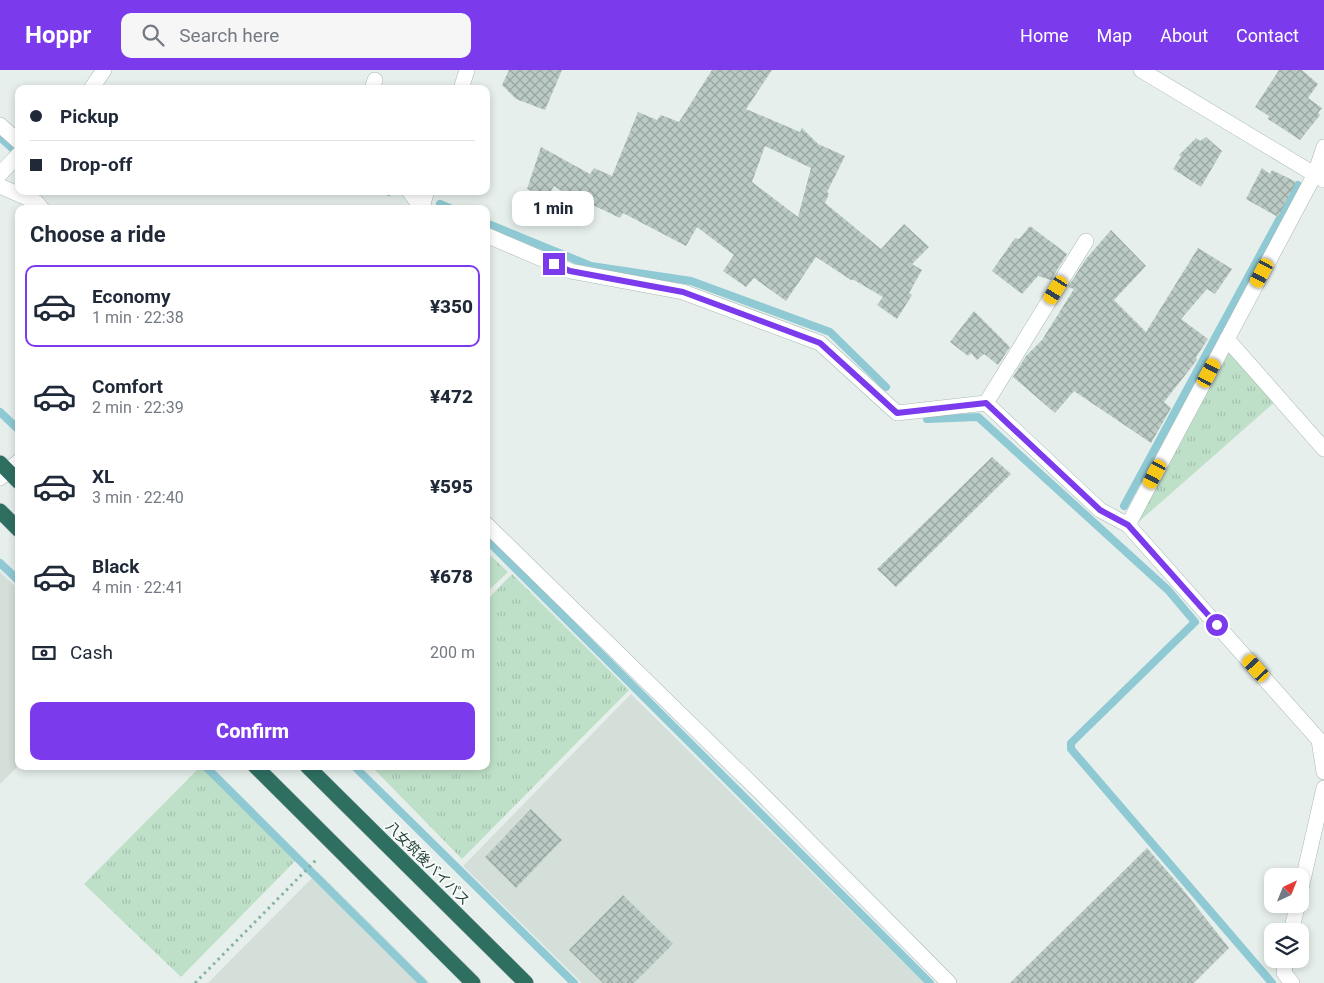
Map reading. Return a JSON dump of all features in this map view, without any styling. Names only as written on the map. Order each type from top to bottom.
[{"type":"highway","points":[[0,511],[15,526]]},
{"type":"highway","points":[[259,770],[473,983]]},
{"type":"highway","name":"八女筑後バイパス","points":[[311,770],[526,983]]},
{"type":"street","points":[[94,85],[104,70]]},
{"type":"street","points":[[463,85],[467,70]]},
{"type":"street","points":[[1141,70],[1319,177]]},
{"type":"street","points":[[0,125],[15,138]]},
{"type":"street","points":[[1128,525],[1227,339],[1319,177],[1324,147]]},
{"type":"street","points":[[0,174],[15,158]]},
{"type":"street","points":[[0,186],[15,193]]},
{"type":"street","points":[[20,195],[39,205]]},
{"type":"street","points":[[412,195],[420,205]]},
{"type":"street","points":[[490,237],[570,271],[683,292],[820,343],[897,413],[986,403],[1100,510],[1128,525],[1322,738],[1324,772]]},
{"type":"street","points":[[986,403],[1086,241]]},
{"type":"street","points":[[1227,339],[1324,449]]},
{"type":"street","points":[[490,528],[763,795],[950,983]]},
{"type":"street","points":[[1306,868],[1324,788]]},
{"type":"street","points":[[1285,968],[1284,973],[1292,983]]},
{"type":"path","points":[[195,983],[333,844]]},
{"type":"shaded area","points":[[0,572],[15,586],[15,769],[0,784]]},
{"type":"shaded area","points":[[631,694],[924,983],[582,983],[463,866]]},
{"type":"shaded area","points":[[318,872],[430,983],[208,983]]},
{"type":"green space","points":[[1230,348],[1276,401],[1134,526]]},
{"type":"green space","points":[[490,555],[508,572],[490,589]]},
{"type":"green space","points":[[512,574],[629,690],[462,859],[375,770],[490,770],[490,597]]},
{"type":"green space","points":[[197,770],[205,770],[297,859],[181,977],[84,884]]},
{"type":"building","points":[[509,70],[562,70],[545,110],[516,99],[502,85]]},
{"type":"building","points":[[712,70],[772,70],[746,109],[800,132],[802,128],[818,144],[845,156],[827,192],[829,194],[825,203],[881,249],[904,224],[929,247],[912,264],[922,270],[909,293],[912,295],[897,319],[877,305],[883,297],[851,280],[816,257],[786,301],[754,278],[746,287],[723,271],[734,255],[697,227],[686,246],[623,213],[620,218],[576,197],[575,200],[554,186],[547,198],[527,189],[541,147],[590,174],[594,168],[612,176],[638,112],[657,120],[661,115],[679,122]],"holes":[[[765,146],[811,168],[798,217],[752,182]]]},
{"type":"building","points":[[1279,70],[1302,70],[1318,84],[1308,98],[1322,108],[1318,113],[1320,115],[1300,140],[1268,119],[1269,116],[1255,107]]},
{"type":"building","points":[[1206,137],[1222,151],[1201,187],[1173,169],[1181,157],[1179,155],[1196,138],[1200,141]]},
{"type":"building","points":[[1262,168],[1270,174],[1272,170],[1296,182],[1278,217],[1246,199]]},
{"type":"building","points":[[1030,226],[1067,254],[1051,280],[1038,276],[1022,294],[992,271],[1015,238],[1019,239]]},
{"type":"building","points":[[1111,230],[1146,266],[1114,300],[1146,332],[1198,248],[1232,269],[1215,294],[1207,289],[1181,319],[1208,339],[1196,357],[1197,360],[1164,402],[1171,408],[1151,443],[1074,391],[1055,413],[1013,377],[1026,356],[1042,340],[1074,289],[1068,287],[1086,259]]},
{"type":"building","points":[[974,311],[1010,347],[998,365],[984,354],[977,360],[971,353],[968,356],[950,342]]},
{"type":"building","points":[[992,457],[1011,474],[896,587],[877,569]]},
{"type":"building","points":[[531,809],[562,840],[516,888],[485,857]]},
{"type":"building","points":[[1147,848],[1229,948],[1194,983],[1010,983]]},
{"type":"building","points":[[623,895],[673,944],[634,983],[603,983],[569,950]]},
{"type":"waterway","points":[[0,137],[12,148]]},
{"type":"waterway","points":[[1124,506],[1298,185]]},
{"type":"waterway","points":[[490,225],[591,266],[691,281],[830,332],[886,387]]},
{"type":"waterway","points":[[0,412],[15,426]]},
{"type":"waterway","points":[[927,419],[978,417],[1168,590],[1195,622],[1071,743],[1071,749],[1272,983]]},
{"type":"waterway","points":[[490,543],[930,983]]},
{"type":"waterway","points":[[0,563],[15,577]]},
{"type":"waterway","points":[[209,770],[423,983]]},
{"type":"waterway","points":[[358,770],[574,983]]},
{"type":"route","points":[[554,264],[570,271],[683,292],[820,343],[897,413],[986,403],[1100,510],[1128,525],[1217,625]]}]
